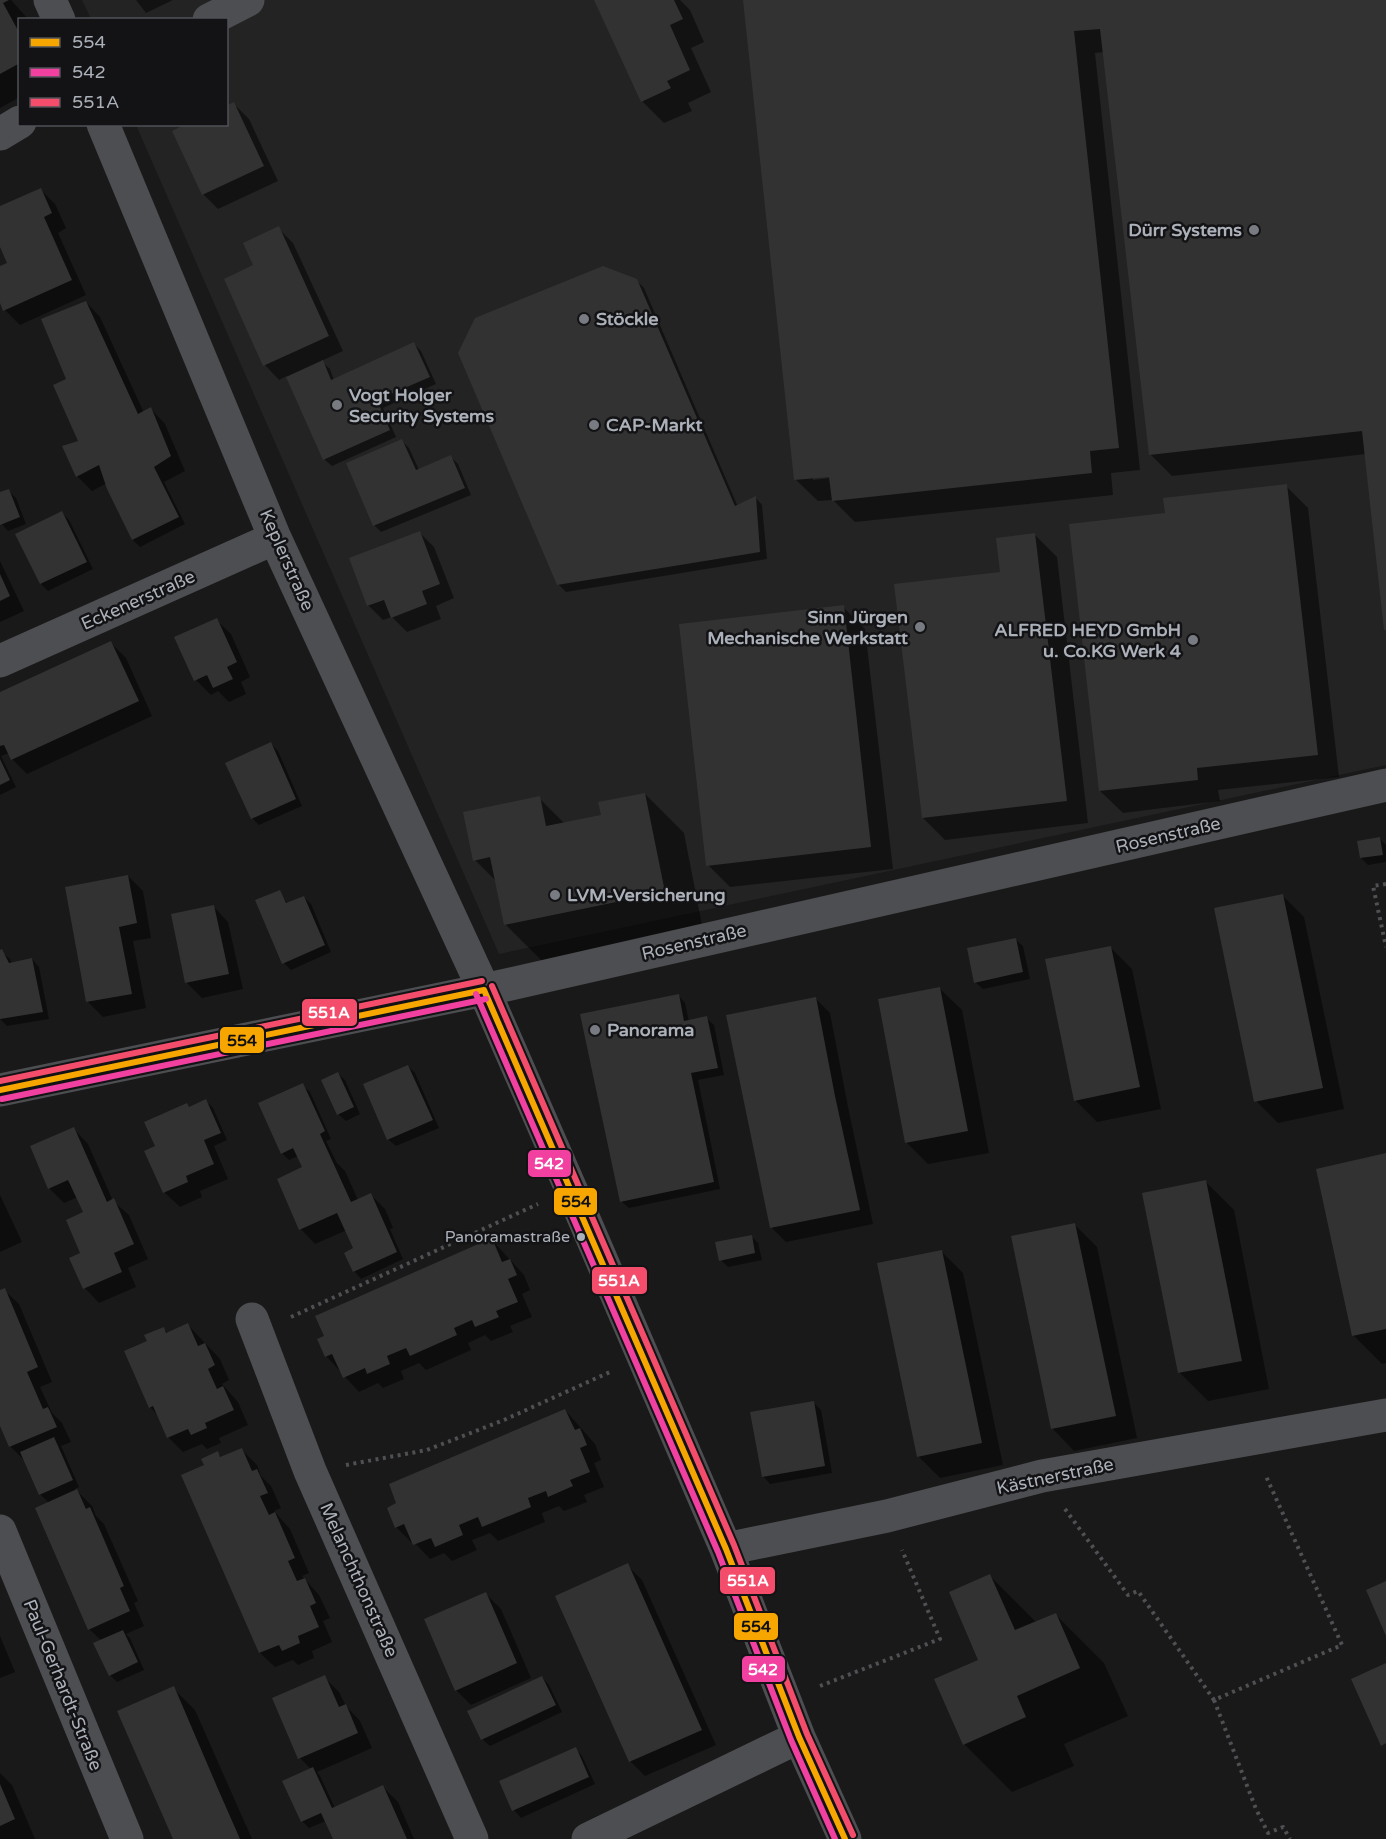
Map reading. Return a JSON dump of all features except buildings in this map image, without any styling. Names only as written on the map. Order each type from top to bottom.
[{"type":"street","points":[[51,0],[58,18]]},
{"type":"street","points":[[213,18],[248,0]]},
{"type":"street","points":[[0,134],[18,123]]},
{"type":"street","name":"Keplerstraße","points":[[104,126],[275,538],[484,990]]},
{"type":"street","name":"Eckenerstraße","points":[[0,662],[275,538]]},
{"type":"street","name":"Rosenstraße","points":[[0,1090],[484,990],[1386,786]]},
{"type":"street","points":[[484,990],[726,1549],[799,1737],[845,1839]]},
{"type":"street","name":"Melanchthonstraße","points":[[255,1326],[310,1471],[472,1839]]},
{"type":"street","name":"Kästnerstraße","points":[[726,1549],[887,1516],[1042,1476],[1386,1415]]},
{"type":"street","name":"Paul-Gerhardt-Straße","points":[[0,1531],[127,1839]]},
{"type":"street","points":[[588,1839],[799,1737]]},
{"type":"path","points":[[1386,884],[1373,886],[1386,947]]},
{"type":"path","points":[[255,1326],[571,1189]]},
{"type":"path","points":[[310,1471],[427,1450],[504,1420],[643,1357]]},
{"type":"path","points":[[1214,1700],[1342,1645],[1249,1440]]},
{"type":"path","points":[[1042,1476],[1128,1595],[1138,1591],[1214,1700],[1256,1809],[1268,1833],[1282,1827],[1290,1839]]},
{"type":"path","points":[[784,1699],[940,1639],[887,1516]]},
{"type":"shaded area","points":[[82,0],[1386,0],[1386,765],[499,954],[136,126],[228,126],[228,18],[91,18]]},
{"type":"transit line","name":"551A","points":[[0,1081],[482,981]]},
{"type":"transit line","name":"551A","points":[[492,986],[734,1545],[807,1734],[853,1835]]},
{"type":"transit line","name":"554","points":[[484,990],[726,1549],[799,1737],[845,1839]]},
{"type":"transit line","name":"554","points":[[0,1090],[484,990]]},
{"type":"transit line","name":"542","points":[[476,994],[718,1552],[791,1740],[835,1839]]},
{"type":"transit line","name":"542","points":[[2,1099],[486,999]]},
{"type":"place","name":"Dürr Systems","points":[[1254,230]]},
{"type":"place","name":"Stöckle","points":[[584,319]]},
{"type":"place","name":"Vogt Holger Security Systems","points":[[337,405]]},
{"type":"place","name":"CAP-Markt","points":[[594,425]]},
{"type":"place","name":"Sinn Jürgen Mechanische Werkstatt","points":[[920,627]]},
{"type":"place","name":"ALFRED HEYD GmbH u. Co.KG Werk 4","points":[[1193,640]]},
{"type":"place","name":"LVM-Versicherung","points":[[555,895]]},
{"type":"place","name":"Panorama","points":[[595,1030]]},
{"type":"place","name":"Panoramastraße","points":[[581,1237]]}]
